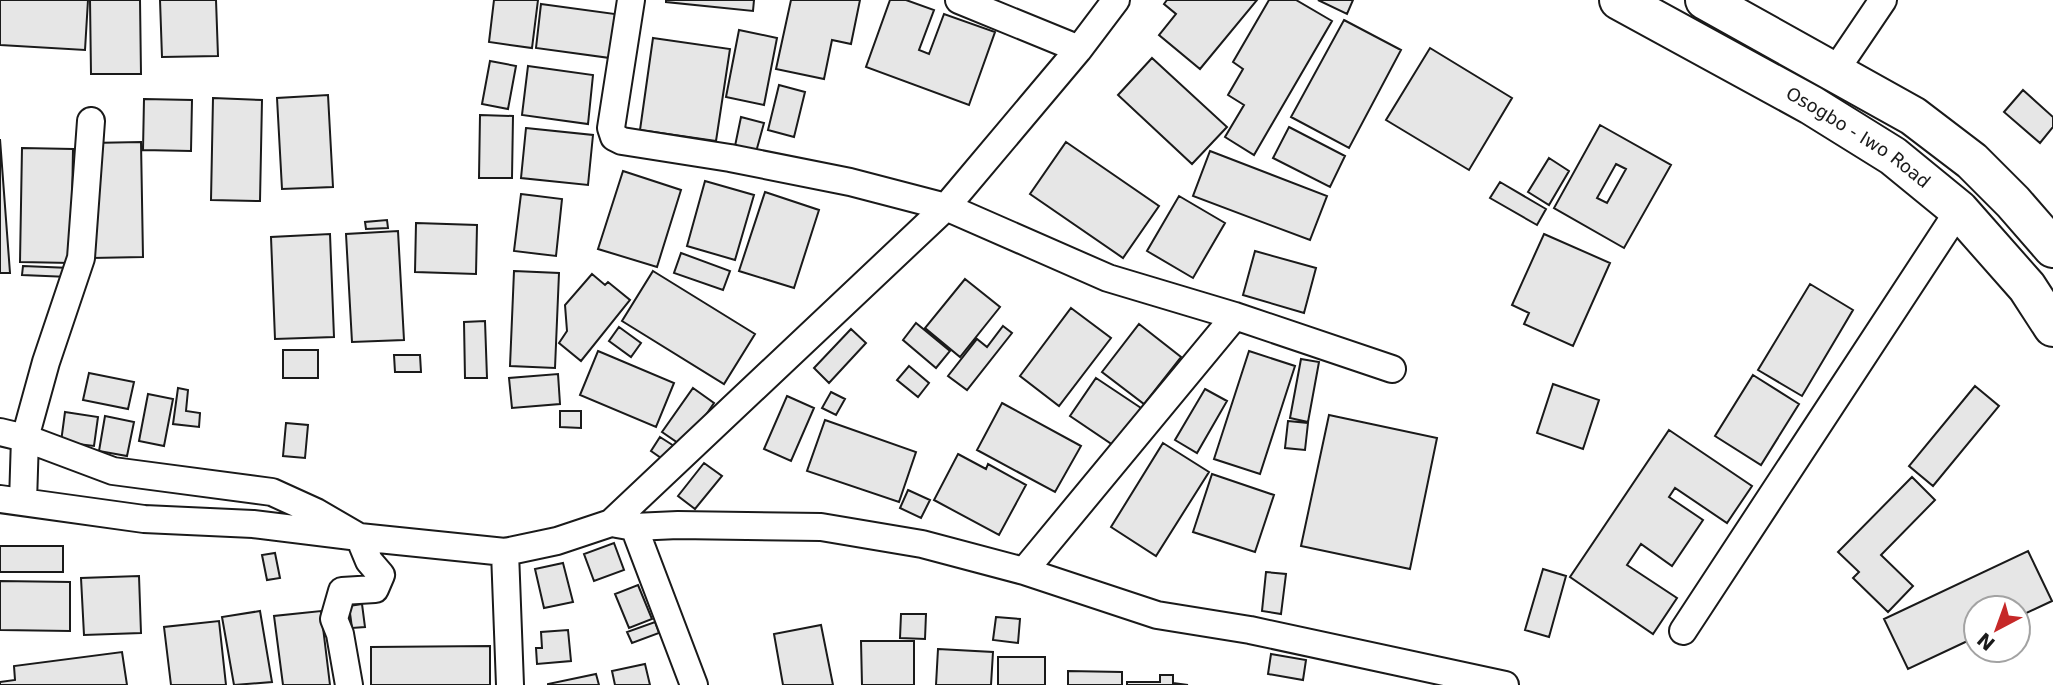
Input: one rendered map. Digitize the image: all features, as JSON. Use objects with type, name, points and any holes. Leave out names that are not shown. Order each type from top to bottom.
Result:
[{"type":"main road","name":"Osogbo - Iwo Road","points":[[1619,0],[1811,104],[1893,156],[1959,210],[2027,287],[2053,327]]},
{"type":"main road","points":[[1705,0],[1913,116],[1972,161],[2053,248]]},
{"type":"street","points":[[631,0],[611,128],[614,137],[622,141],[730,158],[850,182],[946,207],[1108,278],[1235,316],[1392,369]]},
{"type":"street","points":[[959,0],[1079,49]]},
{"type":"street","points":[[622,525],[946,207],[1079,49],[1116,0]]},
{"type":"street","points":[[1835,71],[1882,0]]},
{"type":"street","points":[[91,121],[81,258],[46,362],[12,435],[11,500],[144,519],[253,524],[505,552],[622,525],[821,527],[922,544],[1024,571],[1157,615],[1250,630],[1505,685]]},
{"type":"street","points":[[1683,631],[1959,210]]},
{"type":"street","points":[[1024,571],[1235,316]]},
{"type":"street","points":[[12,435],[113,471],[272,492],[359,537],[369,561],[381,575],[374,589],[342,591],[334,619],[340,634],[349,685]]},
{"type":"street","points":[[622,525],[694,685]]},
{"type":"street","points":[[505,552],[510,685]]},
{"type":"building","points":[[0,0],[88,0],[85,50],[0,45]]},
{"type":"building","points":[[90,0],[140,0],[141,74],[91,74]]},
{"type":"building","points":[[160,0],[216,0],[218,56],[162,57]]},
{"type":"building","points":[[494,0],[538,0],[532,48],[489,42]]},
{"type":"building","points":[[666,0],[754,0],[753,11]]},
{"type":"building","points":[[791,0],[860,0],[851,44],[832,40],[824,79],[776,69]]},
{"type":"building","points":[[890,0],[906,0],[934,10],[919,50],[929,54],[944,14],[995,32],[969,105],[866,67]]},
{"type":"building","points":[[1167,0],[1257,0],[1200,69],[1159,35],[1176,14],[1164,4]]},
{"type":"building","points":[[1269,0],[1296,0],[1332,21],[1254,155],[1225,137],[1244,105],[1228,95],[1243,69],[1233,62]]},
{"type":"building","points":[[1318,0],[1353,0],[1347,14]]},
{"type":"building","points":[[541,4],[615,14],[610,58],[536,48]]},
{"type":"building","points":[[1344,20],[1401,50],[1349,148],[1291,117]]},
{"type":"building","points":[[739,30],[777,38],[764,105],[726,97]]},
{"type":"building","points":[[653,38],[730,49],[716,141],[640,130]]},
{"type":"building","points":[[1430,48],[1512,98],[1469,170],[1386,120]]},
{"type":"building","points":[[1152,58],[1227,127],[1192,164],[1118,95]]},
{"type":"building","points":[[490,61],[516,66],[508,109],[482,104]]},
{"type":"building","points":[[528,66],[593,75],[588,124],[522,115]]},
{"type":"building","points":[[779,85],[805,92],[794,137],[768,130]]},
{"type":"building","points":[[2023,90],[2053,117],[2053,127],[2040,143],[2004,112]]},
{"type":"building","points":[[328,95],[333,187],[282,189],[277,98]]},
{"type":"building","points":[[213,98],[262,100],[260,201],[211,200]]},
{"type":"building","points":[[144,99],[192,100],[191,151],[143,150]]},
{"type":"building","points":[[480,115],[513,116],[512,178],[479,178]]},
{"type":"building","points":[[741,117],[764,123],[756,152],[735,146]]},
{"type":"building","points":[[1600,125],[1671,165],[1624,248],[1554,208]],"holes":[[[1616,164],[1626,169],[1607,203],[1597,198]]]},
{"type":"building","points":[[1289,127],[1345,156],[1330,187],[1273,158]]},
{"type":"building","points":[[526,128],[593,135],[588,185],[521,178]]},
{"type":"building","points":[[0,139],[10,273],[0,273]]},
{"type":"building","points":[[141,142],[143,257],[92,258],[90,143]]},
{"type":"building","points":[[1066,142],[1159,206],[1123,258],[1030,194]]},
{"type":"building","points":[[22,148],[73,149],[71,263],[20,262]]},
{"type":"building","points":[[1210,151],[1327,196],[1310,240],[1193,196]]},
{"type":"building","points":[[1549,158],[1569,171],[1549,205],[1528,192]]},
{"type":"building","points":[[623,171],[681,190],[657,267],[598,249]]},
{"type":"building","points":[[705,181],[754,195],[735,260],[687,246]]},
{"type":"building","points":[[1500,182],[1546,209],[1537,225],[1490,198]]},
{"type":"building","points":[[765,192],[819,210],[794,288],[739,271]]},
{"type":"building","points":[[521,194],[562,199],[556,256],[514,251]]},
{"type":"building","points":[[1179,196],[1225,223],[1193,278],[1147,251]]},
{"type":"building","points":[[387,220],[388,228],[366,229],[365,222]]},
{"type":"building","points":[[416,223],[477,225],[476,274],[415,272]]},
{"type":"building","points":[[398,231],[404,340],[352,342],[346,234]]},
{"type":"building","points":[[330,234],[334,337],[275,339],[271,237]]},
{"type":"building","points":[[1544,234],[1610,263],[1573,346],[1524,324],[1529,313],[1512,305]]},
{"type":"building","points":[[1255,251],[1316,268],[1304,313],[1243,295]]},
{"type":"building","points":[[681,253],[730,271],[723,290],[674,273]]},
{"type":"building","points":[[23,266],[70,268],[69,277],[22,275]]},
{"type":"building","points":[[514,271],[559,273],[555,368],[510,366]]},
{"type":"building","points":[[653,271],[755,334],[724,384],[622,321]]},
{"type":"building","points":[[592,274],[605,285],[608,282],[630,300],[581,361],[559,343],[567,331],[565,305]]},
{"type":"building","points":[[965,279],[1000,307],[960,357],[925,328]]},
{"type":"building","points":[[1810,284],[1853,310],[1802,396],[1758,370]]},
{"type":"building","points":[[1071,308],[1111,338],[1059,406],[1020,376]]},
{"type":"building","points":[[485,321],[487,378],[465,378],[464,322]]},
{"type":"building","points":[[916,323],[950,351],[936,368],[903,340]]},
{"type":"building","points":[[1139,324],[1181,357],[1144,404],[1102,372]]},
{"type":"building","points":[[1003,326],[1012,333],[967,390],[948,376],[977,339],[987,347]]},
{"type":"building","points":[[619,327],[641,343],[631,357],[609,341]]},
{"type":"building","points":[[851,329],[866,343],[829,383],[814,368]]},
{"type":"building","points":[[283,350],[318,350],[318,378],[283,378]]},
{"type":"building","points":[[598,351],[674,383],[656,427],[580,395]]},
{"type":"building","points":[[1249,351],[1295,366],[1260,474],[1214,459]]},
{"type":"building","points":[[394,355],[420,355],[421,372],[395,372]]},
{"type":"building","points":[[1301,359],[1319,362],[1308,422],[1290,418]]},
{"type":"building","points":[[909,366],[929,383],[918,397],[897,380]]},
{"type":"building","points":[[89,373],[134,382],[128,409],[83,400]]},
{"type":"building","points":[[558,374],[560,404],[512,408],[509,378]]},
{"type":"building","points":[[1753,375],[1799,404],[1761,465],[1715,436]]},
{"type":"building","points":[[1096,378],[1141,408],[1116,447],[1070,416]]},
{"type":"building","points":[[1553,384],[1599,400],[1583,449],[1537,433]]},
{"type":"building","points":[[1975,386],[1999,406],[1933,486],[1909,466]]},
{"type":"building","points":[[178,388],[188,390],[186,411],[200,413],[199,427],[173,424]]},
{"type":"building","points":[[693,388],[714,403],[684,447],[662,432]]},
{"type":"building","points":[[1205,389],[1227,401],[1197,453],[1175,440]]},
{"type":"building","points":[[831,392],[845,399],[836,415],[822,408]]},
{"type":"building","points":[[148,394],[173,399],[164,446],[139,441]]},
{"type":"building","points":[[787,396],[814,408],[791,461],[764,449]]},
{"type":"building","points":[[1002,403],[1081,446],[1055,492],[977,450]]},
{"type":"building","points":[[560,411],[581,411],[581,428],[560,427]]},
{"type":"building","points":[[65,412],[98,417],[94,446],[61,442]]},
{"type":"building","points":[[1329,415],[1437,438],[1410,569],[1301,546]]},
{"type":"building","points":[[105,416],[134,422],[127,456],[99,451]]},
{"type":"building","points":[[825,420],[916,452],[899,502],[807,471]]},
{"type":"building","points":[[1288,421],[1308,423],[1305,450],[1285,448]]},
{"type":"building","points":[[286,423],[308,425],[305,458],[283,456]]},
{"type":"building","points":[[1669,430],[1752,486],[1727,523],[1675,488],[1669,497],[1703,520],[1672,566],[1641,544],[1627,565],[1677,598],[1653,634],[1570,577]]},
{"type":"building","points":[[660,437],[674,446],[664,460],[651,451]]},
{"type":"building","points":[[1163,443],[1209,472],[1156,556],[1111,527]]},
{"type":"building","points":[[958,454],[986,469],[988,464],[1026,485],[999,535],[934,500]]},
{"type":"building","points":[[704,463],[722,476],[695,509],[678,496]]},
{"type":"building","points":[[1212,474],[1274,495],[1255,552],[1193,532]]},
{"type":"building","points":[[1912,477],[1935,500],[1881,555],[1913,586],[1888,612],[1853,578],[1859,572],[1838,552]]},
{"type":"building","points":[[908,490],[930,500],[921,518],[900,508]]},
{"type":"building","points":[[614,543],[624,570],[594,581],[584,554]]},
{"type":"building","points":[[0,546],[63,546],[63,572],[0,572]]},
{"type":"building","points":[[2028,551],[2052,601],[2032,610],[2032,594],[1962,594],[1962,644],[1908,669],[1884,619]]},
{"type":"building","points":[[275,553],[280,578],[267,580],[262,555]]},
{"type":"building","points":[[563,563],[573,602],[544,608],[535,569]]},
{"type":"building","points":[[1543,569],[1566,576],[1549,637],[1525,630]]},
{"type":"building","points":[[1266,572],[1286,574],[1281,614],[1262,611]]},
{"type":"building","points":[[139,576],[141,633],[84,635],[81,578]]},
{"type":"building","points":[[0,581],[70,582],[70,631],[0,630]]},
{"type":"building","points":[[638,585],[652,619],[629,628],[615,594]]},
{"type":"building","points":[[362,604],[365,627],[352,628],[349,606]]},
{"type":"building","points":[[260,611],[272,682],[234,685],[222,617]]},
{"type":"building","points":[[321,611],[330,685],[283,685],[274,616]]},
{"type":"building","points":[[901,614],[926,614],[925,639],[900,638]]},
{"type":"building","points":[[996,617],[1020,619],[1018,643],[993,640]]},
{"type":"building","points":[[219,621],[226,685],[171,685],[164,627]]},
{"type":"building","points":[[655,622],[659,633],[632,643],[627,632]]},
{"type":"building","points":[[821,625],[833,685],[783,685],[774,634]]},
{"type":"building","points":[[568,630],[571,661],[537,664],[536,648],[542,648],[541,632]]},
{"type":"building","points":[[861,641],[914,641],[914,685],[862,685]]},
{"type":"building","points":[[490,646],[490,685],[371,685],[371,647]]},
{"type":"building","points":[[938,649],[993,652],[991,685],[936,685]]},
{"type":"building","points":[[122,652],[127,685],[0,685],[0,682],[15,680],[14,666]]},
{"type":"building","points":[[1271,654],[1306,660],[1303,680],[1268,674]]},
{"type":"building","points":[[998,657],[1045,657],[1045,685],[998,685]]},
{"type":"building","points":[[645,664],[650,685],[615,685],[612,671]]},
{"type":"building","points":[[1068,671],[1122,672],[1122,685],[1068,685]]},
{"type":"building","points":[[596,674],[599,685],[548,685],[548,684]]},
{"type":"building","points":[[1160,675],[1173,675],[1173,683],[1188,685],[1127,685],[1127,682],[1160,682]]}]
